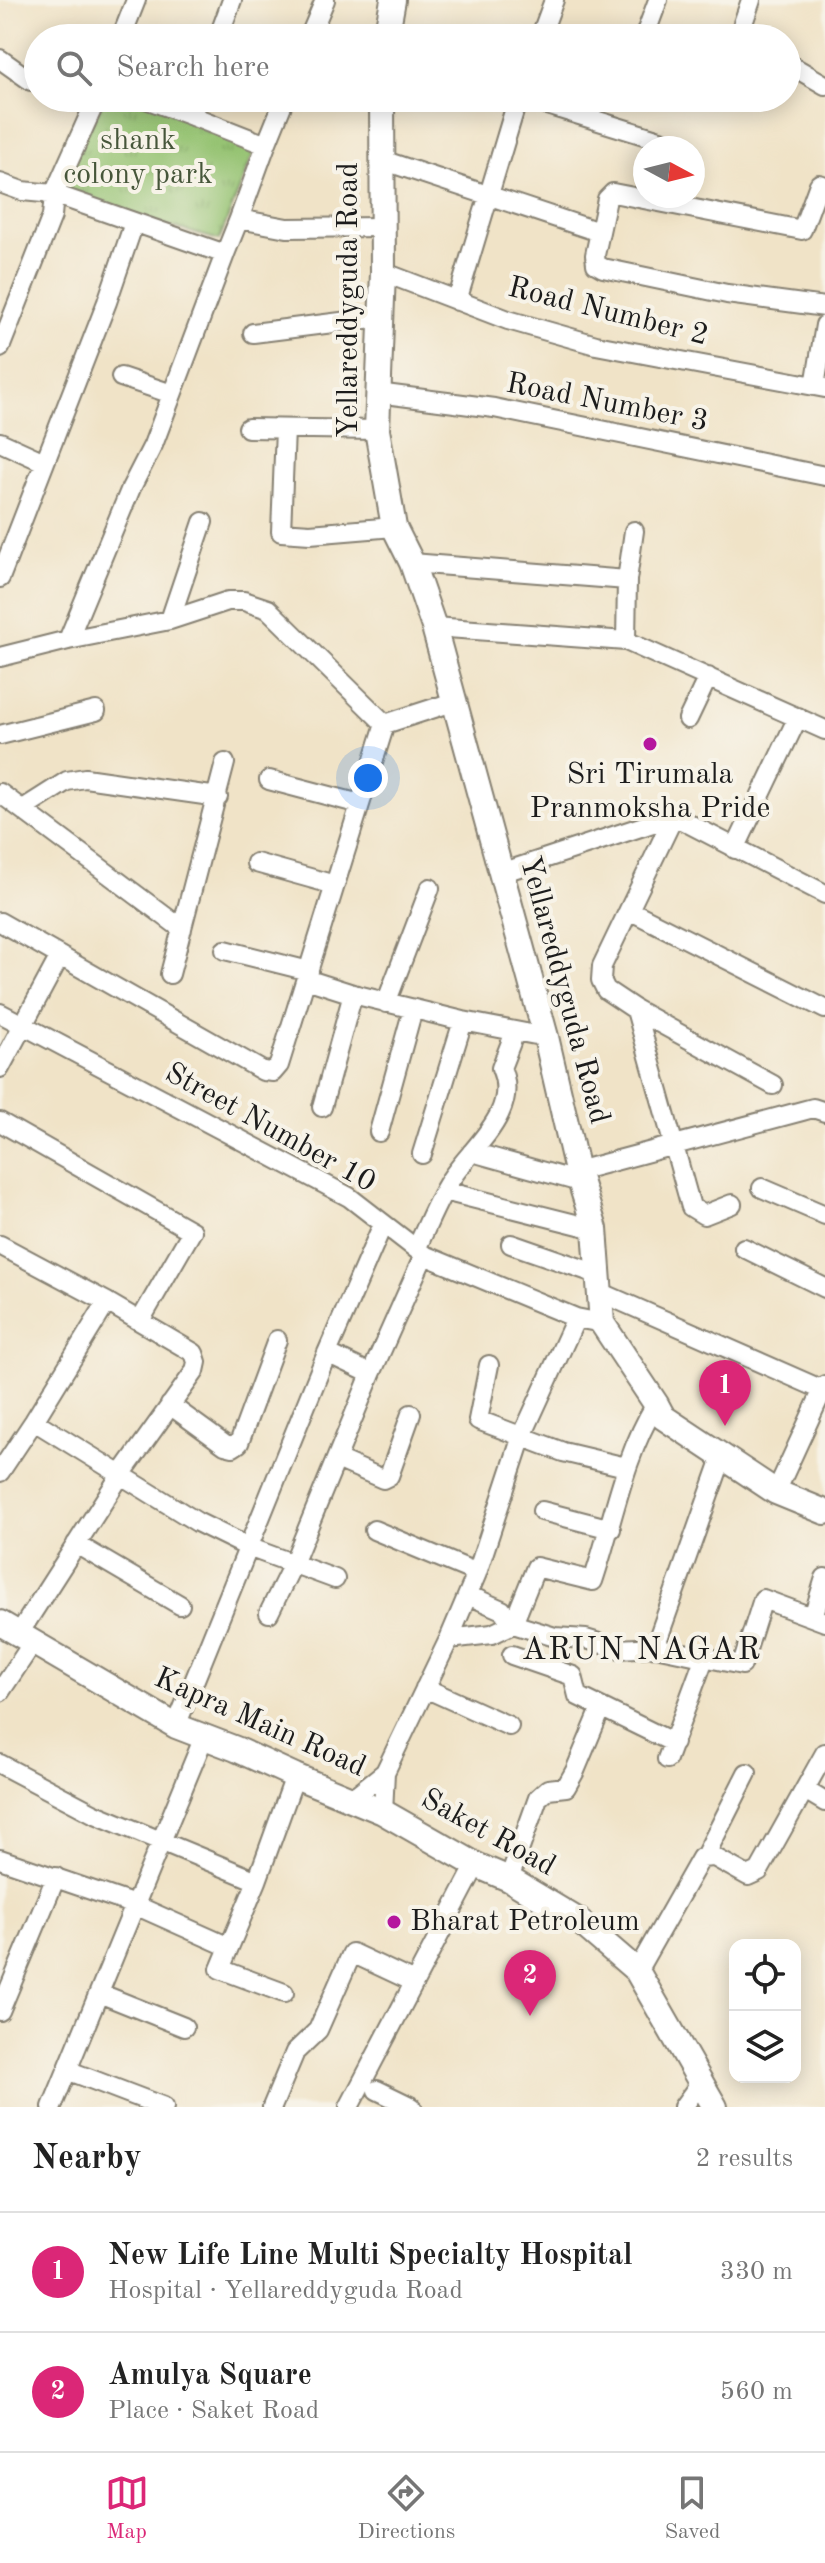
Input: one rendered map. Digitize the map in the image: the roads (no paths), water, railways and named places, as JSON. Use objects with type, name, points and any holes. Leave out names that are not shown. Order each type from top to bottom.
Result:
[{"type":"street","points":[[127,24],[136,0]]},
{"type":"street","points":[[223,24],[232,0]]},
{"type":"street","points":[[315,24],[325,0]]},
{"type":"street","points":[[389,24],[393,0]]},
{"type":"street","points":[[545,24],[554,0]]},
{"type":"street","points":[[649,24],[658,0]]},
{"type":"street","points":[[743,24],[751,0]]},
{"type":"street","points":[[0,59],[24,76]]},
{"type":"street","points":[[801,71],[825,85]]},
{"type":"street","points":[[0,348],[52,216],[54,194],[91,112]]},
{"type":"street","points":[[204,112],[266,145]]},
{"type":"street","points":[[68,640],[131,488],[153,445],[279,112]]},
{"type":"street","name":"Yellareddyguda Road","points":[[382,112],[383,272],[377,430],[394,527],[412,563],[434,627],[546,1037],[579,1177],[595,1229],[602,1323],[663,1417],[776,1492],[825,1512]]},
{"type":"street","points":[[457,301],[514,112]]},
{"type":"street","points":[[569,112],[647,136]]},
{"type":"street","points":[[382,160],[599,232]]},
{"type":"street","points":[[0,183],[22,191],[54,194],[225,254]]},
{"type":"street","points":[[825,186],[819,184],[802,230],[613,193],[607,199],[595,255],[596,264],[603,268],[727,294],[825,307]]},
{"type":"street","points":[[239,219],[287,228],[382,227]]},
{"type":"street","points":[[0,578],[107,302],[134,223]]},
{"type":"street","name":"Road Number 2","points":[[383,272],[508,320],[596,345],[820,387]]},
{"type":"street","points":[[253,333],[381,317]]},
{"type":"street","points":[[820,387],[825,325]]},
{"type":"street","points":[[121,377],[172,394]]},
{"type":"street","name":"Road Number 3","points":[[377,393],[494,408],[825,476]]},
{"type":"street","points":[[248,428],[377,430]]},
{"type":"street","points":[[285,429],[281,532],[310,534],[394,527]]},
{"type":"street","points":[[0,442],[44,462]]},
{"type":"street","points":[[170,620],[203,522]]},
{"type":"street","points":[[626,641],[627,580],[634,531]]},
{"type":"street","points":[[412,563],[627,580]]},
{"type":"street","points":[[0,657],[170,620],[228,601],[244,601],[268,609],[385,724]]},
{"type":"street","points":[[434,627],[626,641],[825,730]]},
{"type":"street","points":[[688,719],[708,677]]},
{"type":"street","points":[[385,724],[453,702]]},
{"type":"street","points":[[0,735],[96,711]]},
{"type":"street","points":[[735,849],[798,717]]},
{"type":"street","points":[[0,922],[263,1071],[273,1072],[279,1065],[385,724]]},
{"type":"street","points":[[170,974],[225,763]]},
{"type":"street","points":[[23,809],[67,781],[85,778],[218,797]]},
{"type":"street","points":[[269,780],[360,804]]},
{"type":"street","points":[[0,793],[182,929]]},
{"type":"street","points":[[501,873],[674,816],[825,894]]},
{"type":"street","points":[[674,816],[602,966],[601,980],[606,990],[636,1010],[773,1085]]},
{"type":"street","points":[[256,863],[335,885]]},
{"type":"street","points":[[386,1003],[430,888]]},
{"type":"street","points":[[629,910],[825,1009]]},
{"type":"street","points":[[225,950],[386,1003],[546,1037]]},
{"type":"street","points":[[0,1068],[60,956]]},
{"type":"street","points":[[322,1107],[353,994]]},
{"type":"street","points":[[379,1132],[413,1009]]},
{"type":"street","points":[[636,1010],[691,1207],[704,1215],[732,1204]]},
{"type":"street","name":"Street Number 10","points":[[0,1013],[349,1197],[420,1252],[576,1318],[602,1323]]},
{"type":"street","points":[[422,1154],[463,1021]]},
{"type":"street","points":[[269,1613],[337,1459],[444,1191],[495,1123],[506,1096],[506,1078],[501,1068],[515,1032]]},
{"type":"street","points":[[472,1152],[579,1177],[813,1108],[825,1112]]},
{"type":"street","points":[[0,1122],[192,1231],[140,1321]]},
{"type":"street","points":[[762,1188],[825,1215]]},
{"type":"street","points":[[444,1191],[595,1229]]},
{"type":"street","points":[[176,1726],[327,1353],[383,1224]]},
{"type":"street","points":[[511,1244],[824,1389],[776,1492]]},
{"type":"street","points":[[0,1245],[194,1353],[197,1362],[195,1371],[120,1476],[17,1634],[0,1692]]},
{"type":"street","points":[[744,1248],[825,1288]]},
{"type":"street","points":[[0,1472],[107,1302]]},
{"type":"street","points":[[367,1807],[468,1595],[522,1436],[576,1318]]},
{"type":"street","points":[[170,1405],[225,1445],[233,1447],[239,1443],[277,1340]]},
{"type":"street","points":[[327,1353],[371,1374]]},
{"type":"street","points":[[489,1365],[478,1420],[563,1452],[626,1467]]},
{"type":"street","points":[[449,1639],[492,1634],[513,1624],[536,1567],[593,1581],[611,1529],[626,1467],[656,1404]]},
{"type":"street","points":[[337,1459],[383,1479],[389,1476],[411,1414]]},
{"type":"street","points":[[34,1421],[197,1522],[248,1547],[335,1579]]},
{"type":"street","points":[[655,1647],[722,1458]]},
{"type":"street","points":[[542,1511],[611,1529]]},
{"type":"street","points":[[374,1530],[477,1573]]},
{"type":"street","points":[[76,1544],[180,1605]]},
{"type":"street","points":[[468,1595],[502,1610],[513,1624],[555,1637],[586,1639],[619,1649],[655,1647],[742,1665],[763,1599],[819,1619],[825,1578]]},
{"type":"street","name":"Kapra Main Road","points":[[17,1634],[176,1726],[367,1807]]},
{"type":"street","points":[[512,1655],[573,1676],[578,1696],[671,1751],[705,1656]]},
{"type":"street","points":[[425,1688],[509,1726]]},
{"type":"street","points":[[509,1879],[538,1798],[548,1789],[566,1787],[601,1709]]},
{"type":"street","points":[[52,2107],[204,1737]]},
{"type":"street","points":[[705,1856],[714,1857],[748,1876],[756,1874],[825,1753]]},
{"type":"street","points":[[0,1764],[93,1813],[257,1881]]},
{"type":"street","points":[[367,1807],[385,1772]]},
{"type":"street","points":[[637,1971],[701,1858],[705,1856],[747,1773]]},
{"type":"street","points":[[284,1993],[220,1969],[257,1881],[295,1776]]},
{"type":"street","points":[[805,1790],[825,1802]]},
{"type":"street","name":"Saket Road","points":[[367,1807],[476,1865],[509,1879],[579,1921],[637,1971],[715,2107]]},
{"type":"street","points":[[0,1859],[135,1905],[229,1947]]},
{"type":"street","points":[[349,2107],[476,1865]]},
{"type":"street","points":[[2,2000],[56,1877]]},
{"type":"street","points":[[272,2107],[295,2052],[318,2030],[352,1953],[414,1982]]},
{"type":"street","points":[[99,1993],[184,2027]]},
{"type":"street","points":[[67,2070],[164,2107]]},
{"type":"street","points":[[683,2107],[701,2082]]},
{"type":"street","points":[[377,2090],[412,2107]]},
{"type":"place","name":"Sri Tirumala Pranmoksha Pride","points":[[650,744]]},
{"type":"place","name":"New Life Line Multi Specialty Hospital","points":[[725,1426]]},
{"type":"place","name":"Bharat Petroleum","points":[[394,1922]]},
{"type":"place","name":"Amulya Square","points":[[530,2016]]},
{"type":"district","name":"ARUN NAGAR","points":[[642,1651]]},
{"type":"park label","name":"shank colony park","points":[[138,158]]}]
